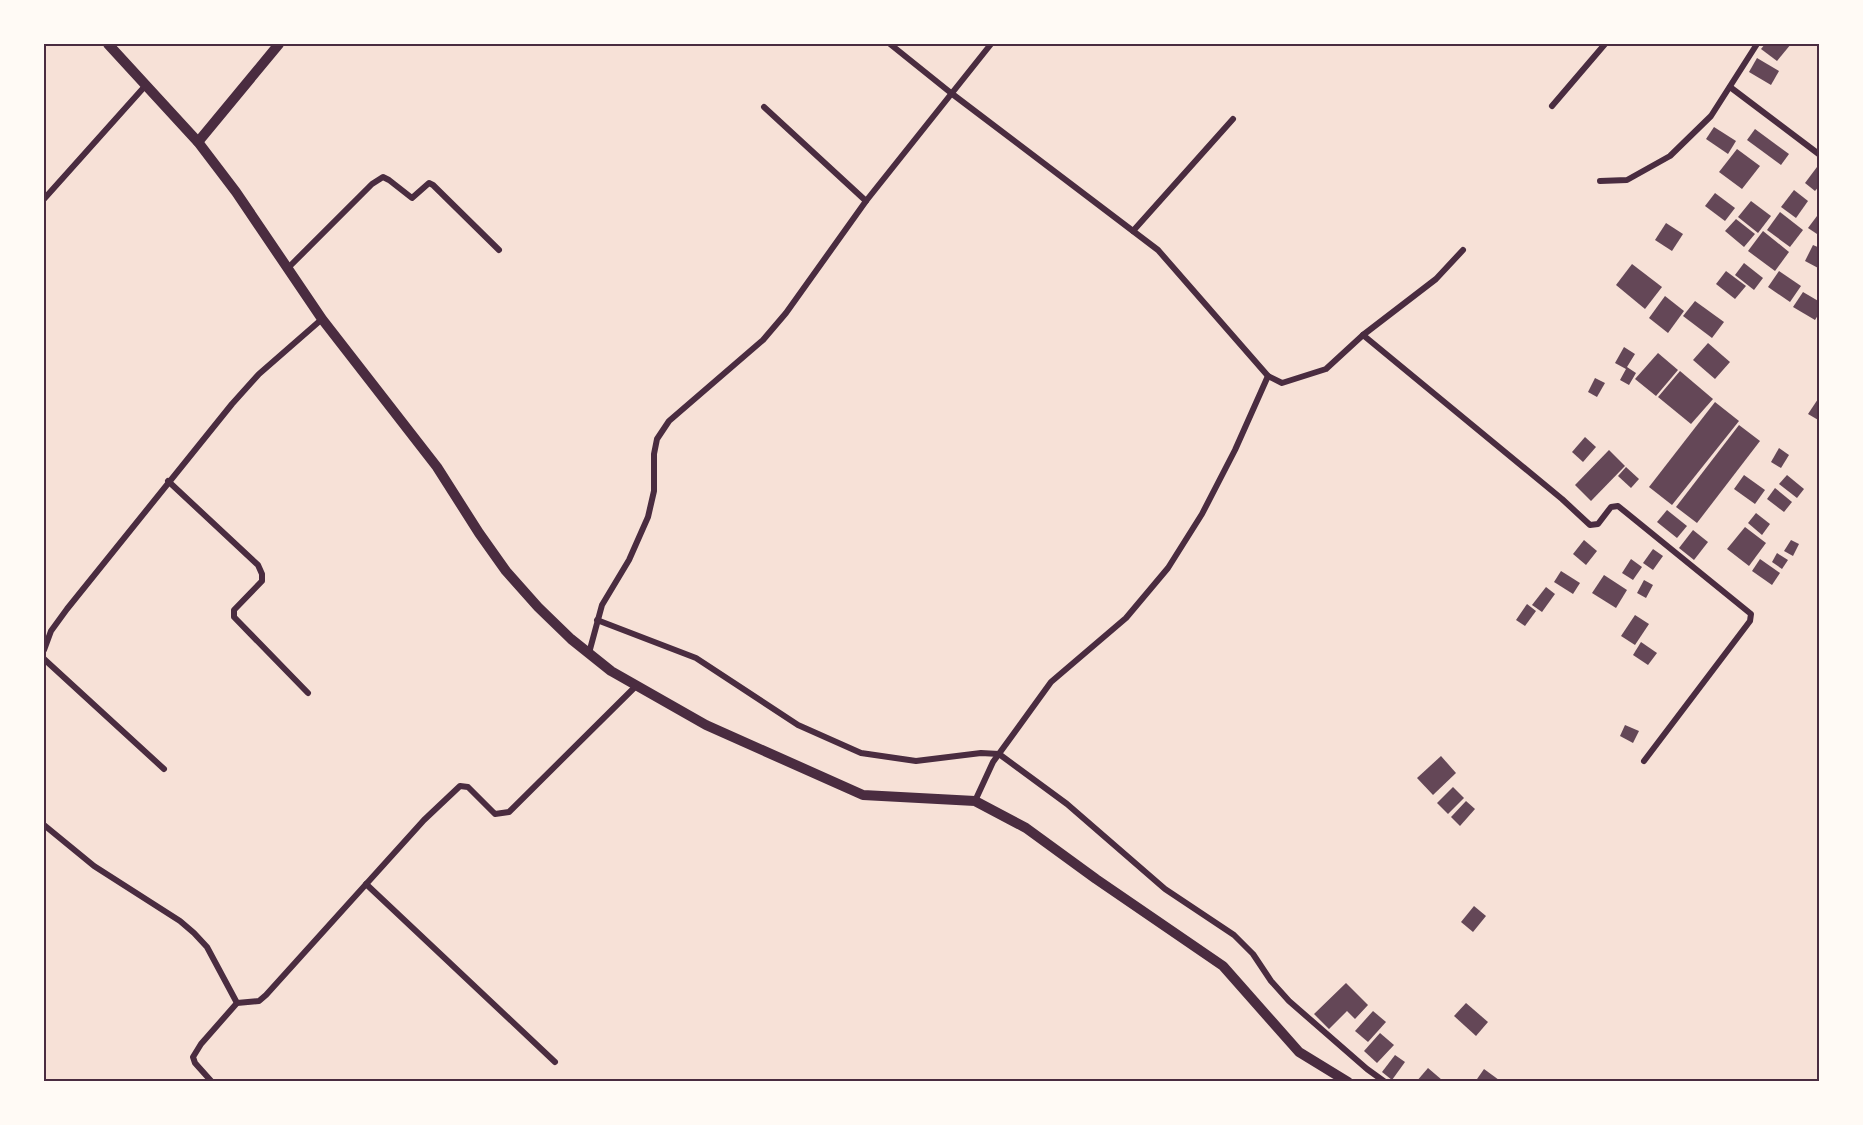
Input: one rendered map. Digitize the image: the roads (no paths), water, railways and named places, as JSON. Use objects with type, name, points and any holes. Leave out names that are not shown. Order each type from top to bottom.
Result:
[{"type":"street","points":[[108,44],[198,142],[236,192],[322,319],[437,468],[506,571],[537,607],[571,639],[611,671],[706,725],[863,795],[975,801],[1026,828],[1223,966],[1299,1052],[1348,1082]]},
{"type":"street","points":[[198,142],[279,44]]},
{"type":"street","points":[[890,44],[1158,250],[1268,376],[1282,383],[1326,369],[1363,335],[1436,279],[1463,250]]},
{"type":"street","points":[[590,653],[602,605],[629,560],[648,517],[654,491],[654,454],[657,439],[669,421],[763,340],[786,313],[866,201],[991,44]]},
{"type":"street","points":[[1552,106],[1605,44]]},
{"type":"street","points":[[1600,181],[1627,180],[1671,156],[1711,116],[1758,44]]},
{"type":"street","points":[[44,199],[146,85]]},
{"type":"street","points":[[1730,87],[1820,155]]},
{"type":"street","points":[[764,107],[866,201]]},
{"type":"street","points":[[1133,231],[1233,119]]},
{"type":"street","points":[[287,268],[372,184],[383,177],[412,198],[423,186],[429,183],[433,185],[499,249]]},
{"type":"street","points":[[44,649],[51,631],[67,609],[211,428],[260,374],[322,319]]},
{"type":"street","points":[[1363,335],[1563,499],[1590,525],[1598,524],[1611,507],[1618,506],[1751,614],[1750,621],[1644,761]]},
{"type":"street","points":[[975,801],[999,754],[1051,682],[1126,618],[1168,568],[1203,514],[1268,376]]},
{"type":"street","points":[[168,481],[258,565],[262,581],[234,610],[234,617],[308,693]]},
{"type":"street","points":[[597,620],[696,658],[798,725],[861,753],[916,762],[981,753],[999,754],[1066,804],[1165,888],[1234,935],[1253,954],[1271,981],[1289,1001],[1385,1082]]},
{"type":"street","points":[[44,659],[164,769]]},
{"type":"street","points":[[212,1082],[195,1064],[193,1057],[201,1044],[237,1003],[259,1001],[266,995],[424,820],[460,786],[468,787],[495,814],[509,812],[636,686]]},
{"type":"street","points":[[44,825],[94,866],[180,921],[194,933],[207,947],[237,1003]]},
{"type":"street","points":[[366,884],[555,1062]]}]
